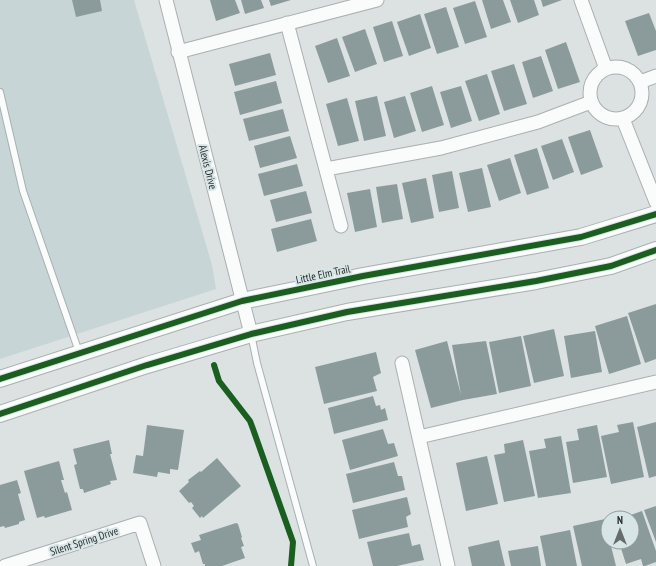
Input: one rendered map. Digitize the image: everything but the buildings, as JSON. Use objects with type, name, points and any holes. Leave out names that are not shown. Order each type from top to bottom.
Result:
[{"type":"street","name":"Alexis Drive","points":[[166,0],[251,334]]},
{"type":"street","points":[[178,52],[377,0]]},
{"type":"street","points":[[580,0],[606,69]]},
{"type":"street","points":[[287,23],[341,226]]},
{"type":"street","points":[[622,67],[629,70],[640,82],[642,96],[637,108],[631,115],[623,119],[615,120],[607,118],[594,109],[589,94],[590,86],[599,73],[606,69],[622,67]]},
{"type":"street","points":[[640,82],[656,76]]},
{"type":"street","points":[[326,170],[441,148],[538,122],[591,102]]},
{"type":"street","points":[[623,119],[656,202]]},
{"type":"street","name":"Little Elm Trail","points":[[0,379],[242,301],[363,276],[581,237],[656,214]]},
{"type":"street","points":[[0,414],[147,365],[251,334],[347,312],[536,281],[611,266],[656,250]]},
{"type":"street","points":[[402,363],[448,566]]},
{"type":"street","points":[[418,437],[656,382]]},
{"type":"street","name":"Silent Spring Drive","points":[[5,566],[140,523],[154,566]]},
{"type":"lane","points":[[0,92],[22,191],[79,353]]},
{"type":"lane","points":[[251,334],[257,363],[314,566]]},
{"type":"shaded area","points":[[0,0],[134,0],[212,265],[216,289],[0,359]]},
{"type":"cycle path","points":[[0,379],[242,301],[363,276],[581,237],[656,214]]},
{"type":"cycle path","points":[[0,414],[147,365],[251,334],[347,312],[536,281],[611,266],[656,250]]},
{"type":"cycle path","points":[[214,365],[219,381],[250,421],[293,542],[291,566]]}]
